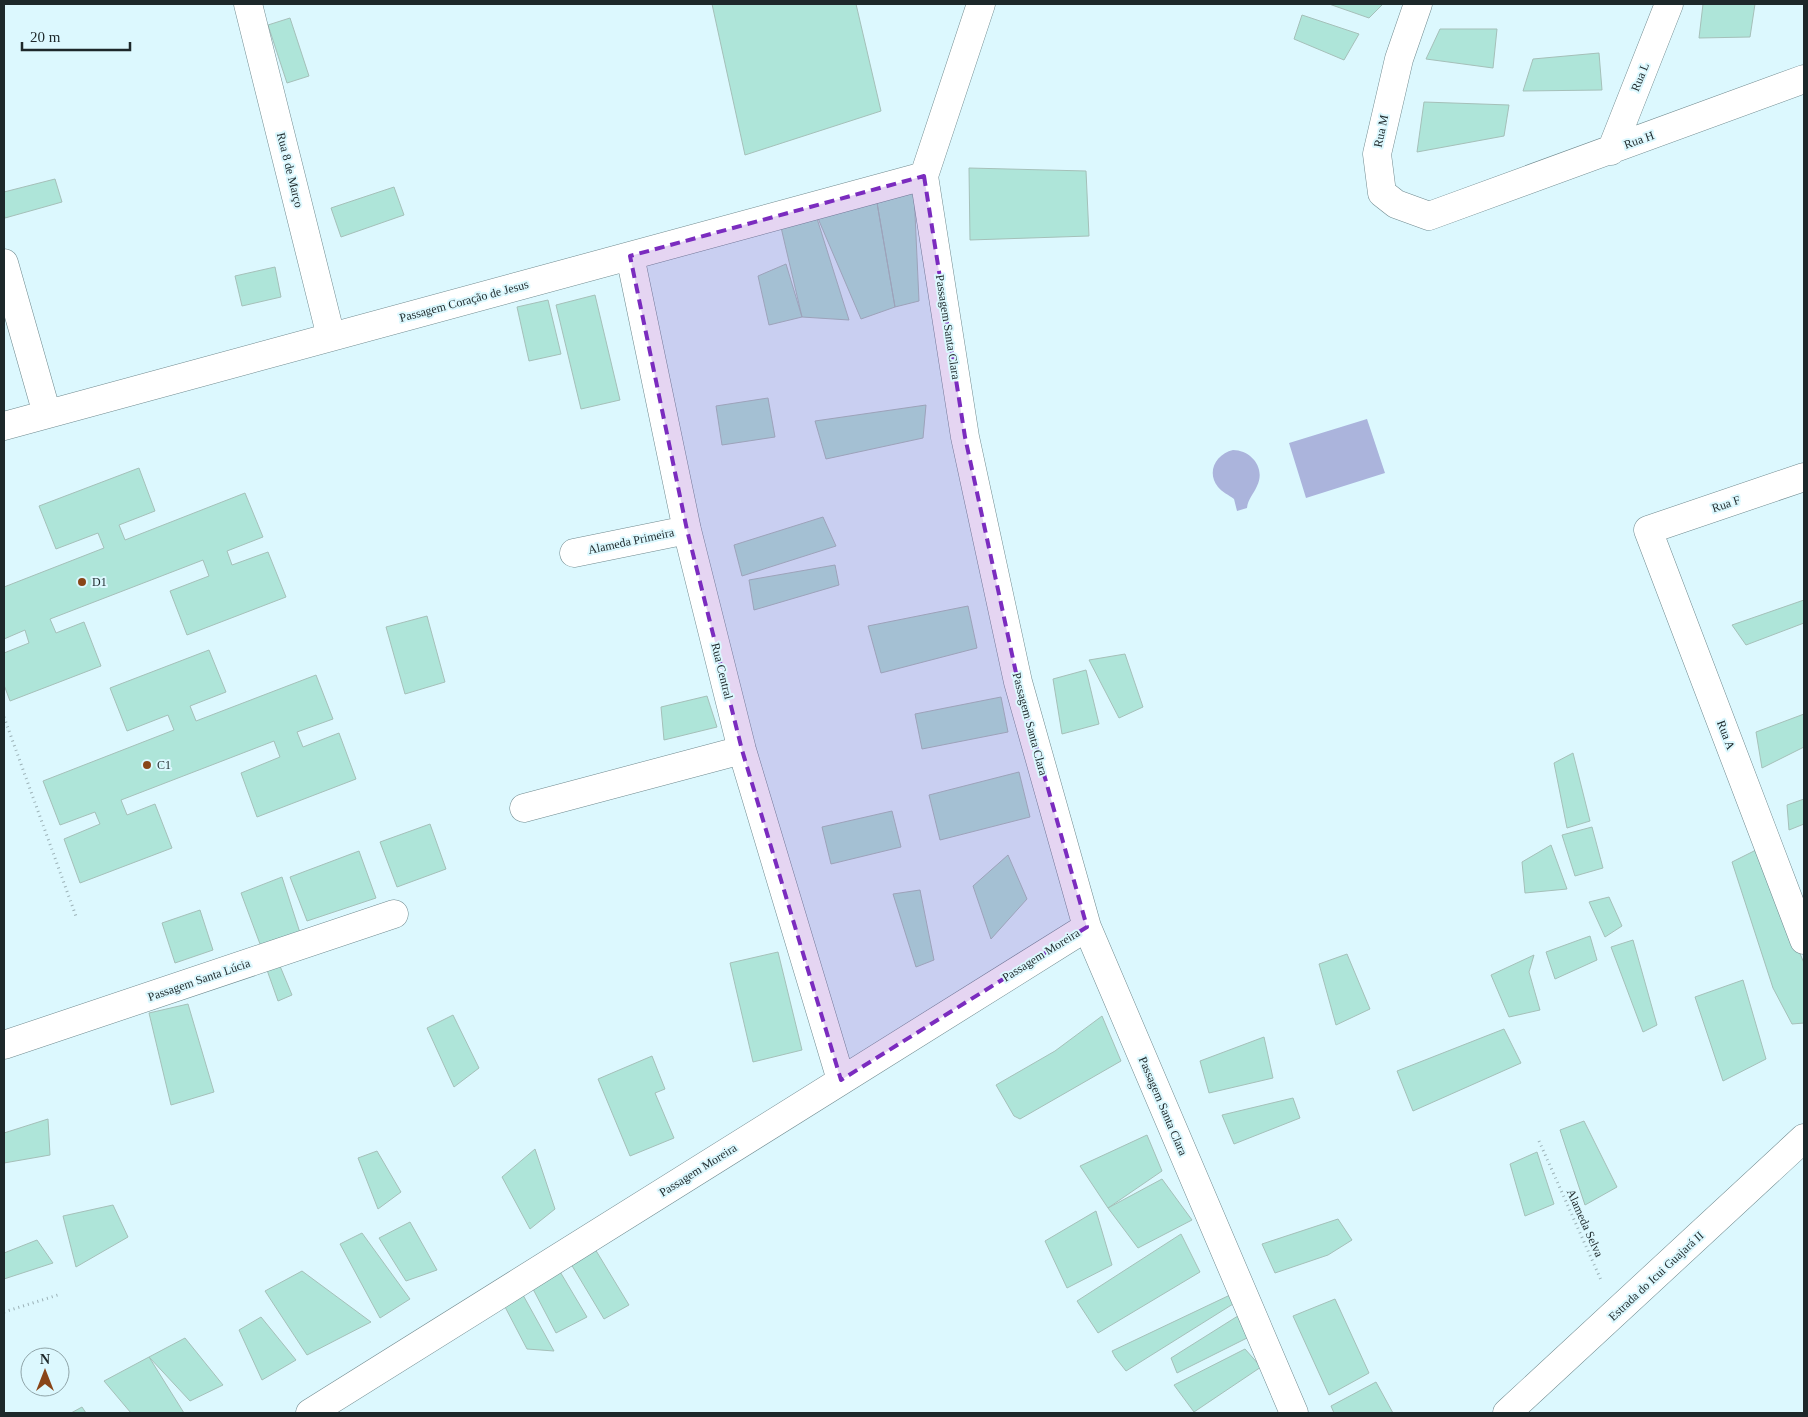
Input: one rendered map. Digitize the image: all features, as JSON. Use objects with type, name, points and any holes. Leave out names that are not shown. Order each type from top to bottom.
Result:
[{"type":"street","name":"Rua 8 de Março","points":[[248,4],[331,337]]},
{"type":"street","name":"Passagem Santa Clara","points":[[981,4],[924,176],[965,437],[1016,672],[1087,927],[1294,1413]]},
{"type":"street","name":"Rua M","points":[[1418,4],[1399,59],[1378,144],[1377,154],[1382,193],[1396,204],[1429,216],[1473,201]]},
{"type":"street","name":"Rua L","points":[[1611,150],[1669,4]]},
{"type":"street","name":"Rua H","points":[[1473,201],[1804,79]]},
{"type":"street","name":"Passagem Coração de Jesus","points":[[4,426],[924,176]]},
{"type":"street","name":"Rua Central","points":[[630,256],[687,530],[742,750],[841,1080]]},
{"type":"street","points":[[4,263],[47,414]]},
{"type":"street","name":"Rua F","points":[[1648,530],[1804,477]]},
{"type":"street","name":"Alameda Primeira","points":[[574,553],[687,530]]},
{"type":"street","name":"Rua A","points":[[1648,530],[1804,940]]},
{"type":"street","points":[[524,808],[742,750]]},
{"type":"street","name":"Passagem Santa Lúcia","points":[[4,1045],[394,914]]},
{"type":"street","name":"Passagem Moreira","points":[[310,1413],[1087,927]]},
{"type":"street","name":"Estrada do Icui Guajará II","points":[[1507,1413],[1804,1138]]},
{"type":"path","points":[[4,717],[77,919]]},
{"type":"path","name":"Alameda Selva","points":[[1539,1142],[1616,1313]]},
{"type":"path","points":[[4,1312],[61,1294]]},
{"type":"highlighted area","points":[[924,176],[965,437],[1018,682],[1087,927],[841,1080],[742,750],[687,530],[630,256]]},
{"type":"water","points":[[1367,419],[1385,473],[1306,498],[1289,443]]},
{"type":"water","points":[[1233,450],[1246,453],[1251,457],[1255,461],[1260,473],[1257,486],[1247,508],[1237,511],[1234,499],[1218,487],[1213,475],[1215,464],[1222,455]]},
{"type":"building","points":[[712,4],[856,4],[881,111],[745,155]]},
{"type":"building","points":[[1329,4],[1383,4],[1369,18]]},
{"type":"building","points":[[1703,4],[1755,4],[1750,37],[1699,38]]},
{"type":"building","points":[[1302,15],[1359,34],[1344,60],[1294,39]]},
{"type":"building","points":[[290,18],[309,76],[287,83],[268,25]]},
{"type":"building","points":[[1440,29],[1497,29],[1493,68],[1426,59]]},
{"type":"building","points":[[1599,53],[1602,90],[1523,91],[1533,59]]},
{"type":"building","points":[[1424,102],[1509,105],[1504,136],[1417,152]]},
{"type":"building","points":[[969,168],[1086,171],[1089,236],[970,240]]},
{"type":"building","points":[[55,179],[62,202],[5,218],[4,192]]},
{"type":"building","points":[[394,187],[404,215],[341,237],[331,208]]},
{"type":"building","points":[[914,192],[919,301],[895,307],[876,197]]},
{"type":"building","points":[[876,197],[895,307],[861,319],[814,209]]},
{"type":"building","points":[[814,209],[849,320],[802,317],[780,223]]},
{"type":"building","points":[[786,264],[802,317],[769,325],[758,276]]},
{"type":"building","points":[[275,267],[281,297],[242,306],[235,276]]},
{"type":"building","points":[[595,295],[620,400],[581,409],[556,305]]},
{"type":"building","points":[[548,300],[561,354],[529,361],[517,307]]},
{"type":"building","points":[[768,398],[775,437],[722,445],[716,406]]},
{"type":"building","points":[[926,405],[923,438],[826,459],[815,421]]},
{"type":"building","name":"D1","points":[[139,468],[155,511],[119,525],[125,540],[245,493],[263,537],[227,551],[232,565],[268,552],[286,597],[187,635],[170,591],[209,576],[203,560],[50,619],[56,633],[84,622],[101,666],[10,701],[4,685],[4,653],[29,643],[25,630],[4,639],[4,587],[104,548],[98,533],[56,549],[39,506]]},
{"type":"building","points":[[823,517],[836,546],[742,576],[734,545]]},
{"type":"building","points":[[835,565],[839,585],[754,610],[749,580]]},
{"type":"building","points":[[1804,600],[1804,623],[1746,645],[1732,625]]},
{"type":"building","points":[[968,606],[977,648],[881,673],[868,626]]},
{"type":"building","points":[[427,616],[445,682],[405,694],[386,627]]},
{"type":"building","name":"C1","points":[[209,650],[226,692],[190,706],[196,721],[316,675],[333,719],[297,732],[303,747],[339,733],[356,779],[257,817],[241,773],[280,757],[274,741],[121,800],[127,815],[155,804],[172,848],[80,883],[64,839],[100,824],[95,812],[60,825],[43,781],[174,730],[168,715],[127,731],[110,688]]},
{"type":"building","points":[[1125,654],[1143,707],[1119,718],[1089,660]]},
{"type":"building","points":[[1086,670],[1099,724],[1062,734],[1053,679]]},
{"type":"building","points":[[707,696],[717,727],[664,740],[661,707]]},
{"type":"building","points":[[1001,697],[1008,732],[922,749],[915,714]]},
{"type":"building","points":[[1804,714],[1804,747],[1762,768],[1756,732]]},
{"type":"building","points":[[1573,753],[1590,821],[1567,828],[1554,763]]},
{"type":"building","points":[[1019,772],[1030,817],[940,840],[929,795]]},
{"type":"building","points":[[1804,799],[1804,824],[1789,830],[1787,805]]},
{"type":"building","points":[[892,811],[901,847],[831,864],[822,827]]},
{"type":"building","points":[[430,824],[446,869],[397,887],[380,842]]},
{"type":"building","points":[[1592,827],[1603,868],[1575,876],[1562,835]]},
{"type":"building","points":[[1551,845],[1567,889],[1525,893],[1522,862]]},
{"type":"building","points":[[1756,850],[1804,963],[1804,1023],[1792,1024],[1773,988],[1732,862]]},
{"type":"building","points":[[359,851],[376,898],[307,921],[290,877]]},
{"type":"building","points":[[1008,855],[1027,899],[991,939],[973,886]]},
{"type":"building","points":[[282,877],[302,939],[263,952],[241,893]]},
{"type":"building","points":[[920,890],[934,960],[916,967],[893,894]]},
{"type":"building","points":[[1609,897],[1622,926],[1605,937],[1589,902]]},
{"type":"building","points":[[200,910],[213,950],[175,963],[162,923]]},
{"type":"building","points":[[1590,936],[1597,960],[1555,979],[1546,952]]},
{"type":"building","points":[[1633,940],[1657,1025],[1643,1032],[1611,947]]},
{"type":"building","points":[[778,952],[802,1050],[753,1062],[730,963]]},
{"type":"building","points":[[1347,954],[1370,1009],[1336,1025],[1319,964]]},
{"type":"building","points":[[1534,955],[1529,972],[1540,1010],[1509,1017],[1491,975]]},
{"type":"building","points":[[280,966],[292,995],[278,1001],[267,970]]},
{"type":"building","points":[[1743,980],[1766,1059],[1723,1081],[1695,997]]},
{"type":"building","points":[[188,1004],[214,1092],[171,1105],[149,1013]]},
{"type":"building","points":[[453,1015],[479,1068],[454,1087],[427,1028]]},
{"type":"building","points":[[1102,1016],[1121,1061],[1020,1119],[1014,1116],[996,1085],[1055,1051]]},
{"type":"building","points":[[1504,1029],[1521,1063],[1413,1111],[1397,1071]]},
{"type":"building","points":[[1264,1037],[1273,1078],[1209,1093],[1200,1061]]},
{"type":"building","points":[[652,1056],[665,1089],[655,1093],[674,1138],[630,1156],[598,1079]]},
{"type":"building","points":[[1293,1098],[1300,1118],[1234,1144],[1222,1115]]},
{"type":"building","points":[[48,1119],[50,1155],[4,1163],[4,1133]]},
{"type":"building","points":[[1584,1121],[1617,1187],[1585,1205],[1560,1130]]},
{"type":"building","points":[[1147,1135],[1162,1171],[1108,1208],[1080,1166]]},
{"type":"building","points":[[535,1149],[555,1209],[530,1229],[502,1177]]},
{"type":"building","points":[[377,1151],[401,1192],[378,1209],[358,1158]]},
{"type":"building","points":[[1537,1152],[1554,1204],[1525,1216],[1510,1164]]},
{"type":"building","points":[[1162,1179],[1192,1220],[1138,1248],[1108,1208]]},
{"type":"building","points":[[113,1205],[128,1237],[76,1267],[63,1216]]},
{"type":"building","points":[[1096,1211],[1112,1265],[1067,1288],[1045,1241]]},
{"type":"building","points":[[1338,1219],[1352,1240],[1328,1255],[1275,1273],[1262,1244]]},
{"type":"building","points":[[410,1222],[437,1270],[406,1281],[379,1238]]},
{"type":"building","points":[[362,1233],[410,1299],[380,1318],[340,1244]]},
{"type":"building","points":[[1181,1234],[1200,1272],[1098,1333],[1077,1301]]},
{"type":"building","points":[[37,1240],[53,1263],[4,1279],[4,1253]]},
{"type":"building","points":[[592,1244],[629,1305],[604,1319],[565,1254]]},
{"type":"building","points":[[559,1270],[587,1317],[556,1333],[533,1289]]},
{"type":"building","points":[[302,1271],[371,1322],[307,1355],[265,1291]]},
{"type":"building","points":[[523,1295],[554,1351],[527,1349],[504,1305]]},
{"type":"building","points":[[1230,1295],[1233,1304],[1126,1371],[1115,1357],[1112,1351]]},
{"type":"building","points":[[1335,1299],[1369,1373],[1329,1395],[1293,1316]]},
{"type":"building","points":[[1241,1314],[1259,1332],[1177,1373],[1171,1358]]},
{"type":"building","points":[[261,1317],[296,1360],[262,1380],[239,1330]]},
{"type":"building","points":[[185,1338],[223,1385],[190,1401],[149,1357]]},
{"type":"building","points":[[1245,1349],[1261,1367],[1194,1412],[1174,1385]]},
{"type":"building","points":[[149,1357],[184,1413],[131,1413],[104,1381]]},
{"type":"building","points":[[1376,1382],[1393,1413],[1334,1413],[1331,1406]]},
{"type":"building","points":[[82,1407],[86,1413],[71,1413]]},
{"type":"place","name":"D1","points":[[82,582]]},
{"type":"place","name":"C1","points":[[147,765]]}]
